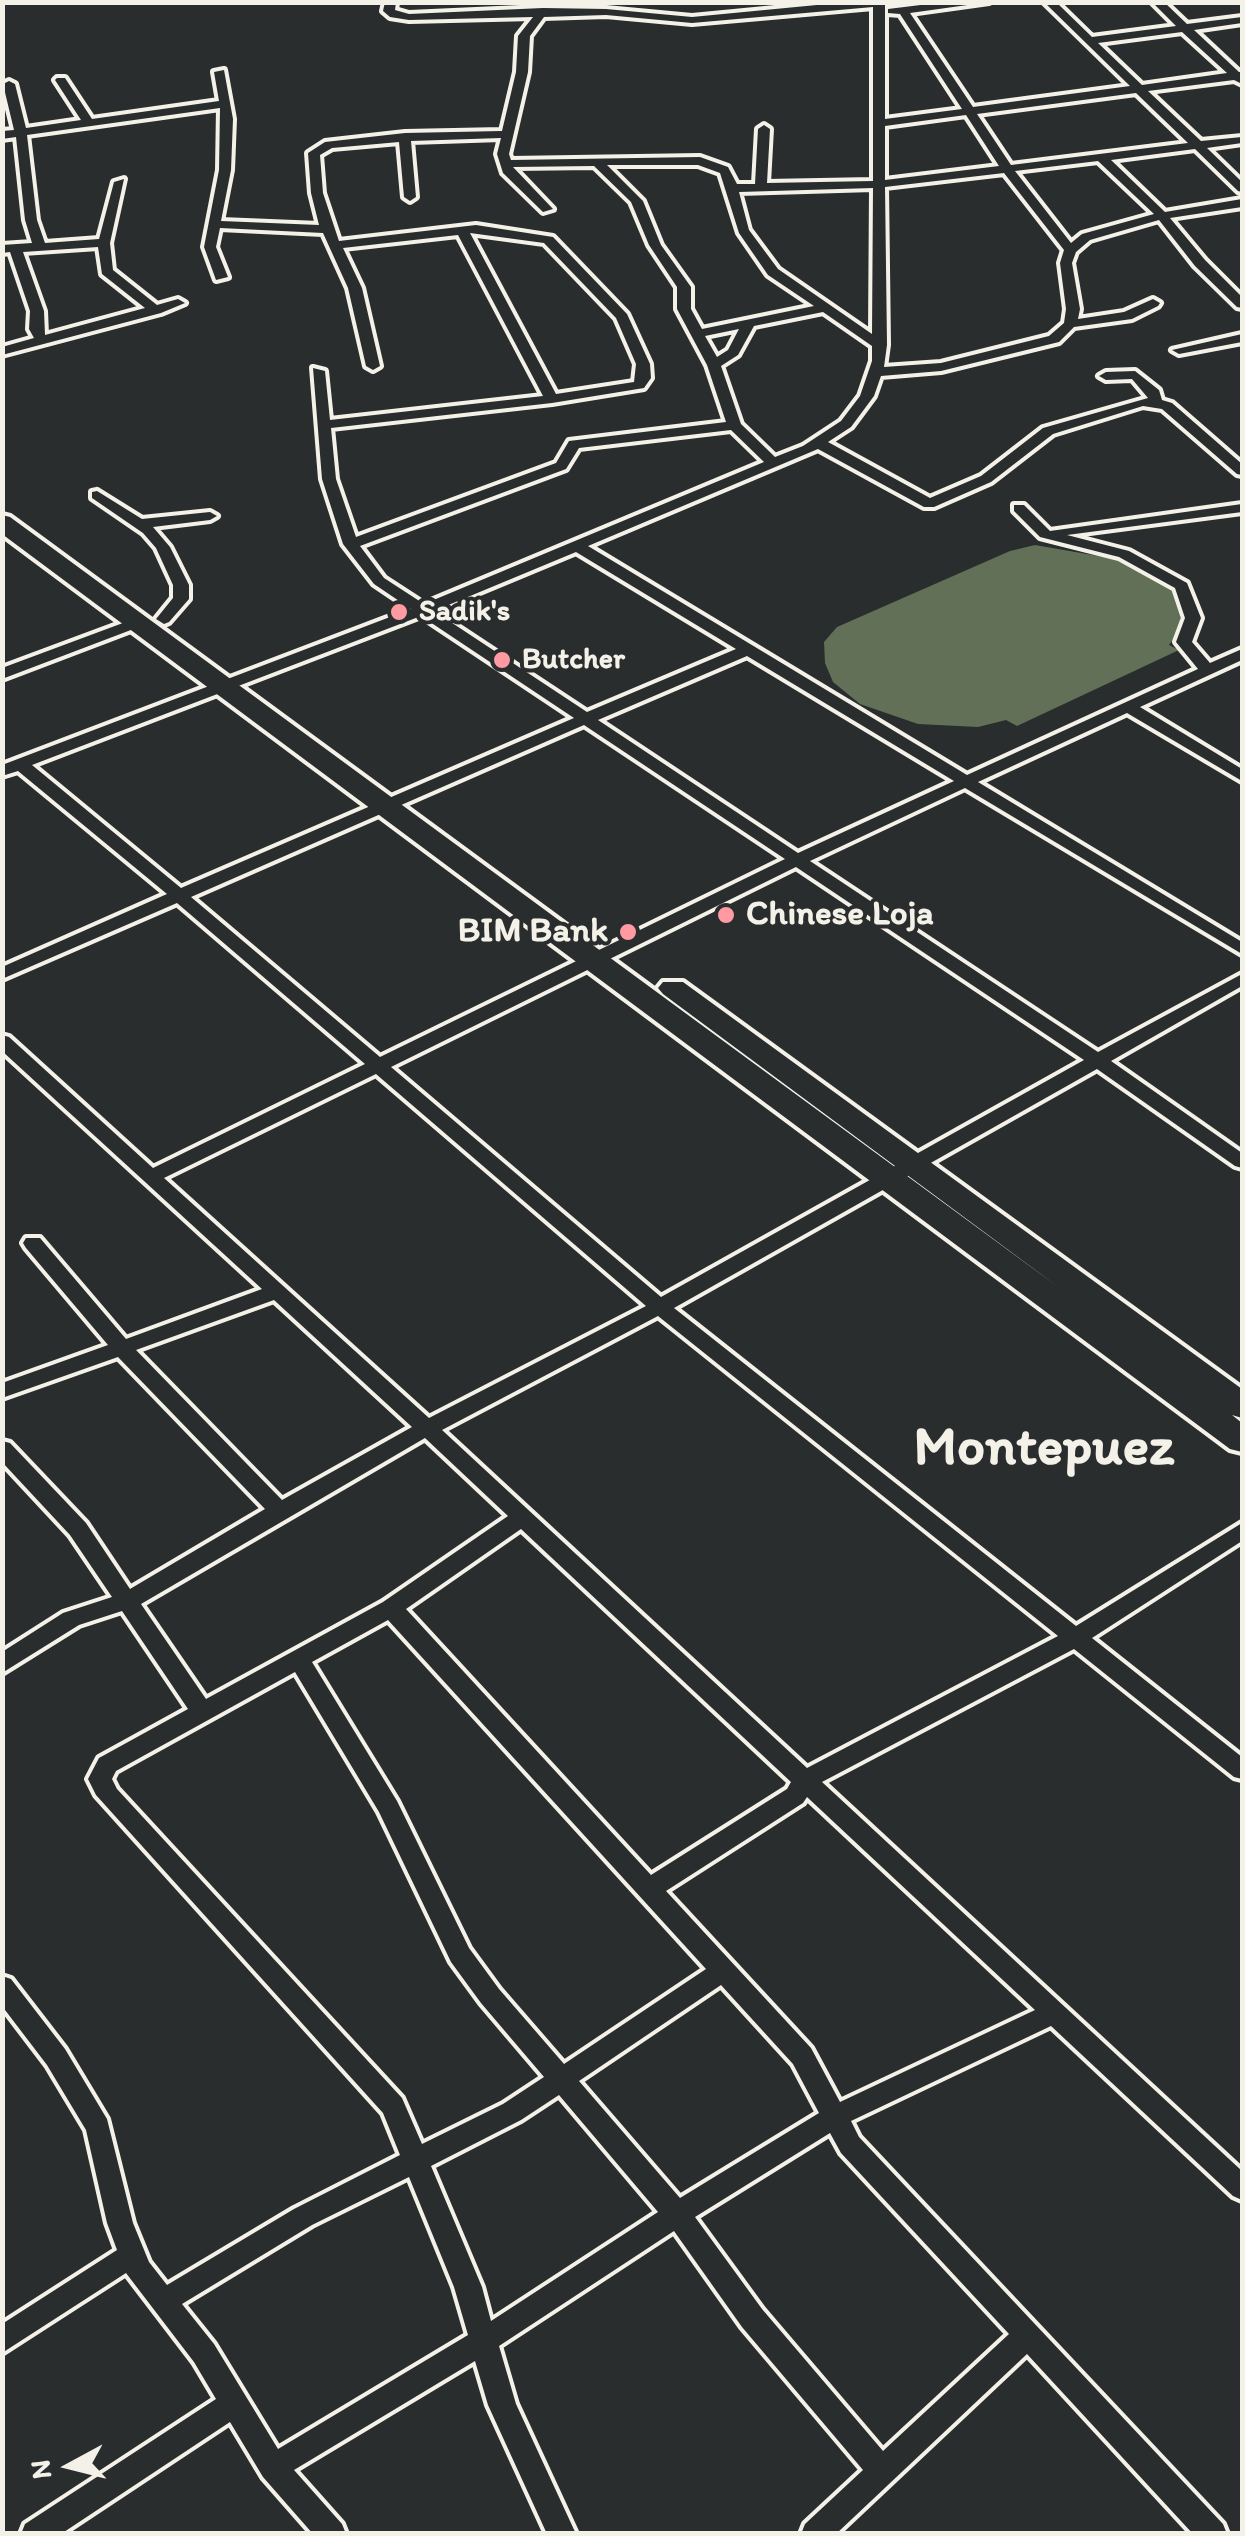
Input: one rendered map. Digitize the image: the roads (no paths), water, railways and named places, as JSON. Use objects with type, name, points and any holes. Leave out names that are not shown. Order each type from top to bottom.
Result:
[{"type":"main road","points":[[2,500],[66,557],[1070,1295],[1242,1440]]},
{"type":"main road","points":[[2,522],[66,557]]},
{"type":"main road","points":[[1070,1295],[1242,1406]]},
{"type":"street","points":[[391,2],[394,15],[493,9],[537,15],[606,12],[692,20],[802,10],[879,6],[903,10],[984,2]]},
{"type":"street","points":[[546,209],[509,173],[502,154],[522,72],[524,36],[537,15],[552,2]]},
{"type":"street","points":[[780,2],[802,10]]},
{"type":"street","points":[[1049,2],[1242,188]]},
{"type":"street","points":[[1157,2],[1240,77]]},
{"type":"street","points":[[11,768],[423,610],[774,464],[818,443],[846,424],[868,396],[880,344],[879,6]]},
{"type":"street","points":[[903,10],[1008,170],[1070,250]]},
{"type":"street","points":[[1088,41],[1242,20]]},
{"type":"street","points":[[220,72],[226,104],[225,170],[210,247],[221,277]]},
{"type":"street","points":[[880,123],[1240,77]]},
{"type":"street","points":[[61,80],[88,123]]},
{"type":"street","points":[[9,84],[20,132],[31,220],[40,247]]},
{"type":"street","points":[[2,135],[226,104]]},
{"type":"street","points":[[761,187],[764,130]]},
{"type":"street","points":[[373,366],[362,313],[327,229],[317,193],[314,153],[318,149],[405,137],[507,134]]},
{"type":"street","points":[[405,137],[410,197]]},
{"type":"street","points":[[732,188],[881,184],[1242,140]]},
{"type":"street","points":[[1103,159],[1242,304]]},
{"type":"street","points":[[505,164],[700,161],[724,170],[743,230],[765,262],[823,308],[880,344]]},
{"type":"street","points":[[598,163],[637,201],[655,244],[684,287],[684,310],[714,365],[734,425],[774,464]]},
{"type":"street","points":[[120,182],[104,242],[107,271],[156,310]]},
{"type":"street","points":[[1070,324],[1066,262],[1070,250],[1086,237],[1161,216],[1242,203]]},
{"type":"street","points":[[212,224],[327,229]]},
{"type":"street","points":[[324,425],[552,399],[643,382],[643,364],[622,317],[548,240],[517,232],[462,230],[334,246]]},
{"type":"street","points":[[462,230],[552,399]]},
{"type":"street","points":[[42,342],[36,329],[37,311],[9,249],[104,242]]},
{"type":"street","points":[[2,351],[178,303]]},
{"type":"street","points":[[876,372],[941,367],[1027,348],[1054,338],[1070,324],[1127,316],[1154,303]]},
{"type":"street","points":[[698,334],[823,308]]},
{"type":"street","points":[[714,365],[733,352],[750,324]]},
{"type":"street","points":[[1179,350],[1242,338]]},
{"type":"street","points":[[318,371],[328,479],[350,544],[379,581],[1097,1060],[1242,1162]]},
{"type":"street","points":[[1106,376],[1134,375],[1154,392],[1156,402]]},
{"type":"street","points":[[818,443],[929,504],[986,479],[1048,432],[1142,402],[1156,402],[1167,406],[1242,471]]},
{"type":"street","points":[[350,544],[560,466],[574,444],[734,425]]},
{"type":"street","points":[[5,670],[151,620],[181,599],[181,585],[163,548],[138,524],[97,495]]},
{"type":"street","points":[[1019,508],[1045,534],[1124,554],[1182,586],[1193,618],[1184,642],[1186,649],[1207,670]]},
{"type":"street","points":[[1045,534],[1242,508]]},
{"type":"street","points":[[138,524],[210,516]]},
{"type":"street","points":[[577,546],[971,781],[1242,949]]},
{"type":"street","points":[[2,974],[750,649]]},
{"type":"street","points":[[151,1177],[797,860],[1242,654]]},
{"type":"street","points":[[1128,707],[1242,776]]},
{"type":"street","points":[[11,768],[181,896],[660,1307],[1242,1770]]},
{"type":"street","points":[[2,1664],[71,1618],[129,1600],[375,1455],[660,1307],[1242,980]]},
{"type":"street","points":[[2,1041],[428,1430],[1242,2188]]},
{"type":"street","points":[[34,1243],[123,1349],[281,1512]]},
{"type":"street","points":[[2,1391],[275,1292]]},
{"type":"street","points":[[2,1448],[78,1529],[202,1712]]},
{"type":"street","points":[[520,1519],[391,1608],[106,1765],[100,1779],[108,1795],[393,2106],[468,2287],[502,2404],[562,2534]]},
{"type":"street","points":[[650,1889],[795,1796],[805,1780],[1076,1637],[1242,1531]]},
{"type":"street","points":[[391,1608],[802,2056],[850,2145],[1213,2534]]},
{"type":"street","points":[[298,1658],[389,1808],[460,1955],[490,1996],[677,2214],[752,2318],[882,2472]]},
{"type":"street","points":[[164,2301],[304,2217],[414,2158],[512,2112],[724,1970]]},
{"type":"street","points":[[2,1986],[56,2057],[98,2127],[120,2223],[138,2269],[204,2353],[273,2467],[332,2534]]},
{"type":"street","points":[[273,2467],[482,2342],[834,2117],[1054,2013]]},
{"type":"street","points":[[2,2340],[133,2254]]},
{"type":"street","points":[[816,2534],[1026,2336]]},
{"type":"street","points":[[35,2534],[234,2403]]},
{"type":"place","name":"Sadik's","points":[[399,612]]},
{"type":"place","name":"Butcher","points":[[502,660]]},
{"type":"place","name":"Chinese Loja","points":[[726,915]]},
{"type":"place","name":"BIM Bank","points":[[628,932]]},
{"type":"district","name":"Montepuez","points":[[1044,1450]]}]
